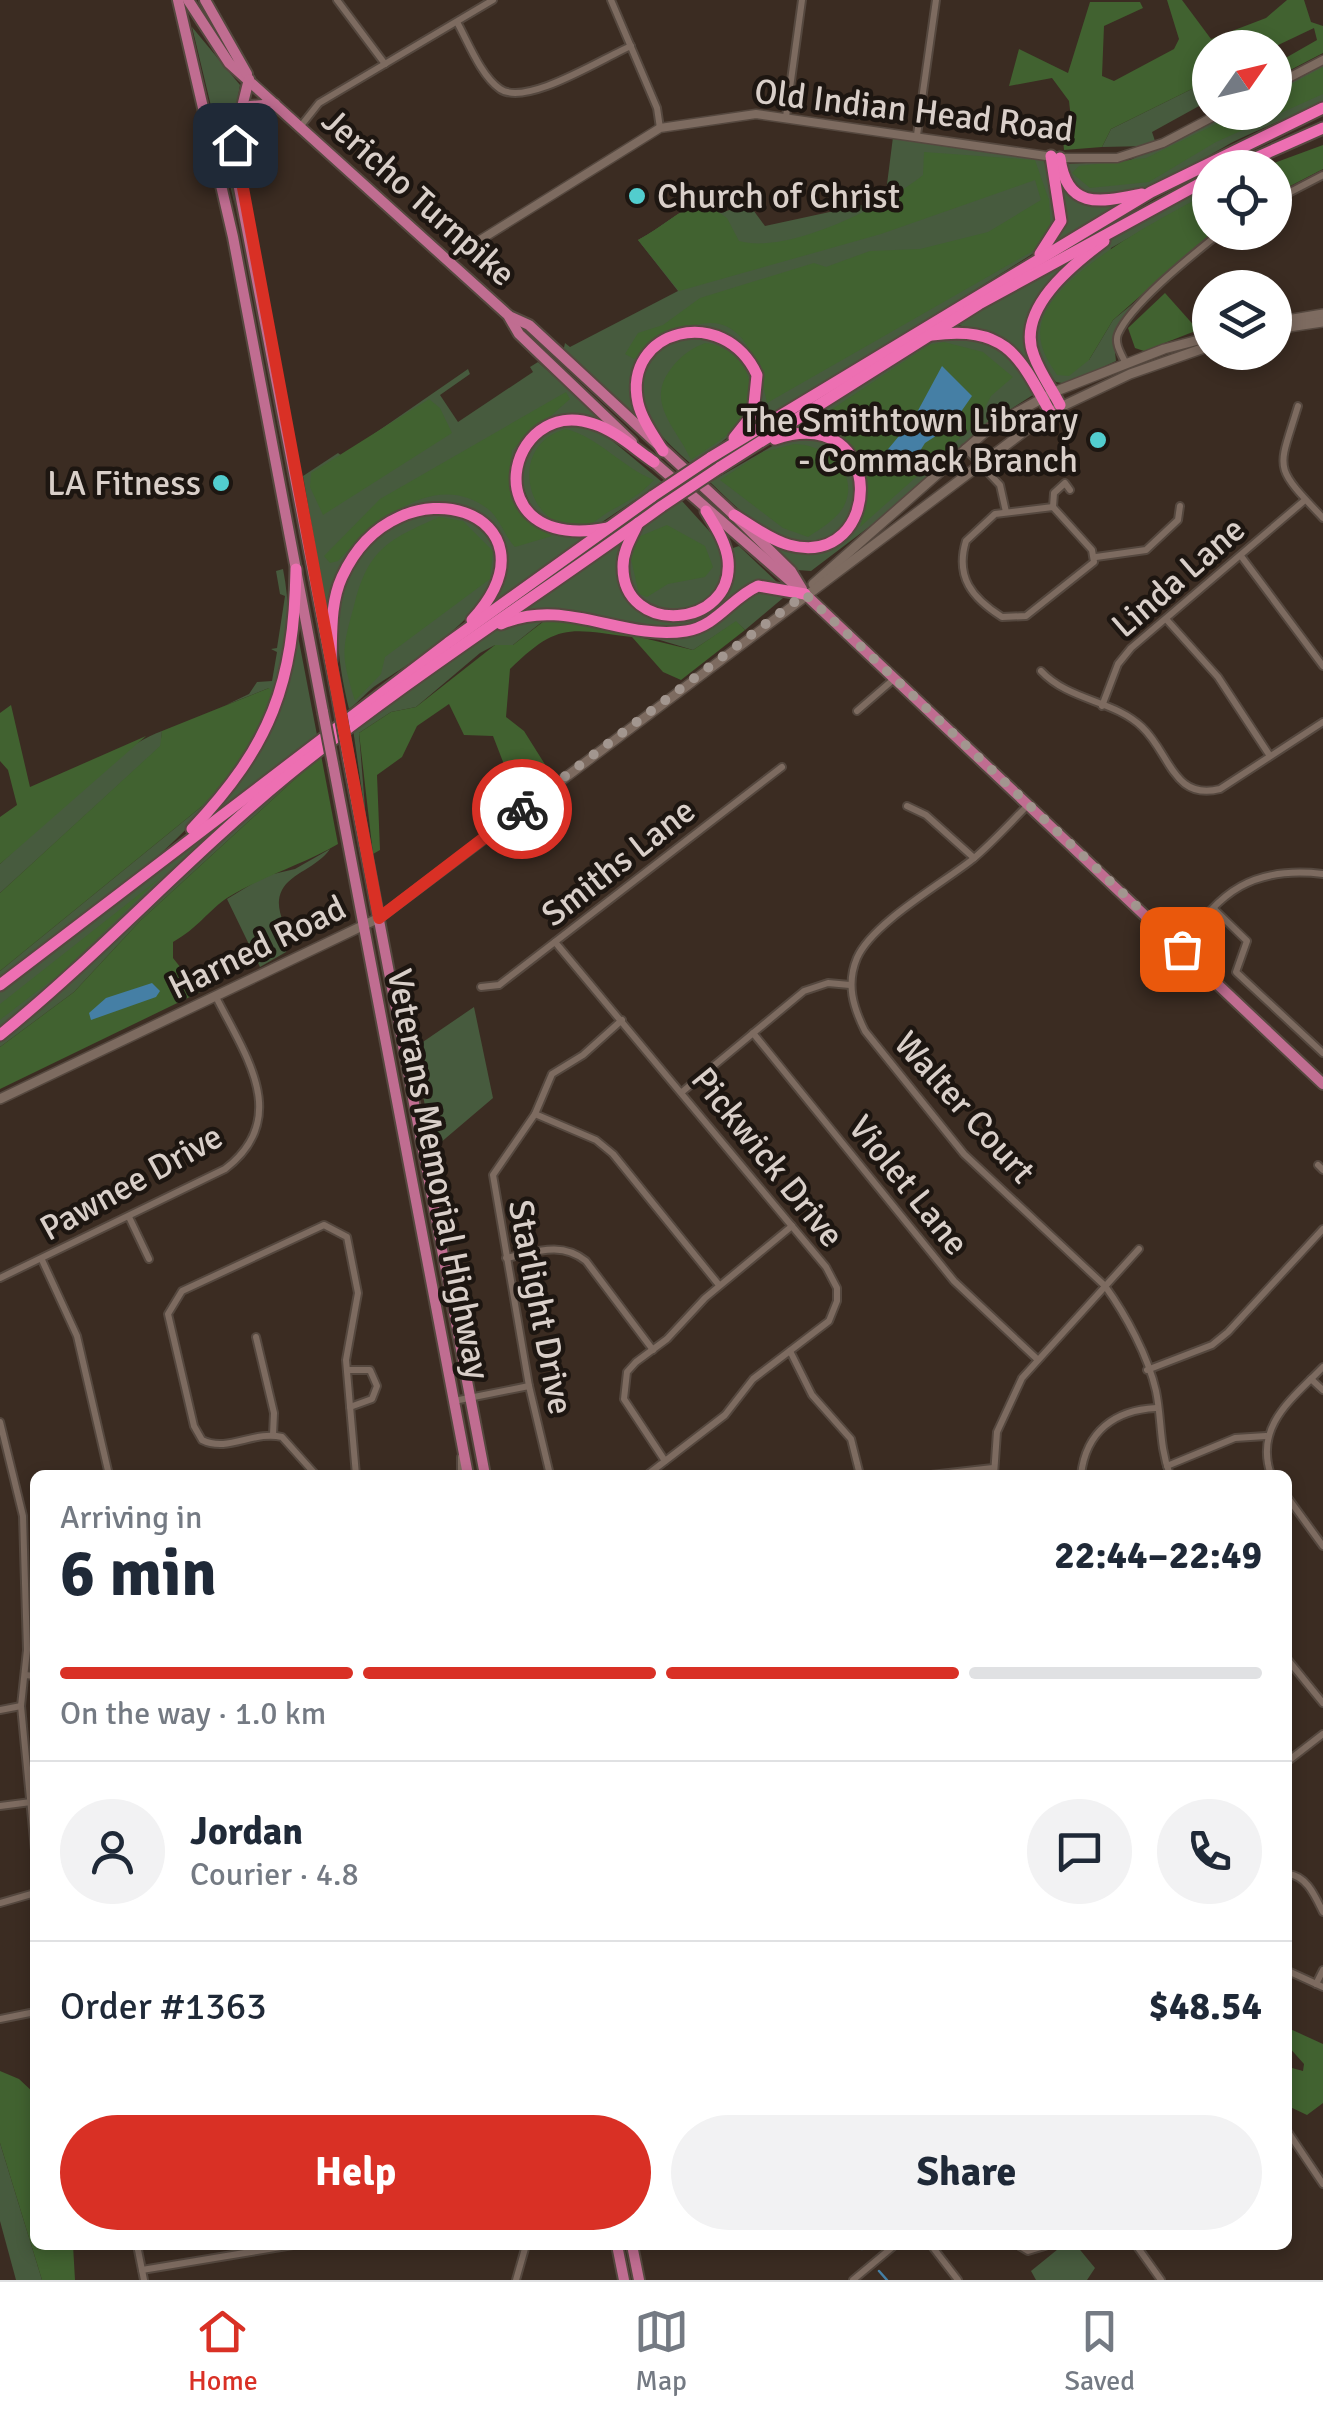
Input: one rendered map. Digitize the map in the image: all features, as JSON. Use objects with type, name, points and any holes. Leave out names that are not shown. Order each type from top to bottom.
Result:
[{"type":"highway","points":[[0,1035],[49,996],[207,843],[291,773],[638,522],[724,448],[1151,192],[1323,108]]},
{"type":"highway","points":[[1274,150],[1323,128]]},
{"type":"highway","points":[[1056,157],[1068,186],[1079,196],[1108,200],[1151,192]]},
{"type":"highway","points":[[1030,263],[1057,234],[1062,221],[1056,157]]},
{"type":"highway","points":[[0,985],[448,643],[612,527],[719,468],[928,336],[1192,187]]},
{"type":"highway","points":[[1055,408],[1029,338],[1034,317],[1076,262],[1137,215]]},
{"type":"highway","points":[[663,451],[638,404],[638,376],[655,348],[670,337],[703,330],[732,341],[756,376],[753,414],[724,448]]},
{"type":"highway","points":[[928,336],[962,332],[1002,343],[1048,394]]},
{"type":"highway","points":[[612,527],[560,533],[538,522],[518,490],[516,475],[524,448],[533,436],[557,422],[582,420],[605,428],[654,462]]},
{"type":"highway","points":[[734,515],[786,545],[810,547],[844,532],[861,502],[857,466],[832,440],[792,434],[752,448]]},
{"type":"highway","points":[[331,661],[335,598],[360,550],[391,522],[438,506],[454,507],[478,519],[490,531],[501,561],[494,595],[448,643]]},
{"type":"highway","points":[[638,522],[624,555],[626,586],[650,612],[682,618],[716,598],[728,569],[726,551],[706,510]]},
{"type":"highway","points":[[169,855],[246,768],[270,723],[290,660],[296,569]]},
{"type":"highway","points":[[484,632],[526,615],[553,612],[682,632],[708,624],[758,586],[805,594]]},
{"type":"main road","name":"Veterans Memorial Highway","points":[[178,0],[233,237],[463,1470]]},
{"type":"main road","name":"Jericho Turnpike","points":[[188,0],[229,62],[508,316],[519,334],[654,462],[805,594],[1323,1084]]},
{"type":"main road","name":"Jericho Turnpike","points":[[202,0],[249,80]]},
{"type":"main road","name":"Veterans Memorial Highway","points":[[249,80],[235,145],[240,188],[484,1470]]},
{"type":"main road","points":[[238,119],[250,106],[275,104]]},
{"type":"main road","points":[[1292,319],[1323,314]]},
{"type":"main road","name":"Jericho Turnpike","points":[[508,316],[529,325],[734,515],[791,571],[805,594]]},
{"type":"main road","points":[[1292,327],[1323,322]]},
{"type":"main road","points":[[805,594],[825,570],[911,501],[965,447],[1048,394],[1192,343]]},
{"type":"main road","points":[[805,594],[1055,408],[1192,353]]},
{"type":"main road","name":"Harned Road","points":[[0,1099],[379,918],[805,594]]},
{"type":"main road","points":[[619,2250],[624,2280]]},
{"type":"main road","points":[[633,2250],[639,2280]]},
{"type":"street","points":[[337,0],[386,64]]},
{"type":"street","points":[[300,126],[319,103],[493,0]]},
{"type":"street","points":[[612,0],[657,108],[660,128]]},
{"type":"street","points":[[786,116],[802,0]]},
{"type":"street","points":[[917,135],[936,0]]},
{"type":"street","points":[[456,22],[497,88],[514,96],[535,93],[631,46]]},
{"type":"street","points":[[1292,76],[1323,60]]},
{"type":"street","name":"Old Indian Head Road","points":[[448,260],[660,128],[756,114],[1056,157],[1117,158],[1142,152],[1192,127]]},
{"type":"street","points":[[1292,191],[1323,175]]},
{"type":"street","points":[[1126,364],[1117,345],[1118,334],[1154,290],[1201,250]]},
{"type":"street","points":[[1298,406],[1284,437],[1282,462],[1306,500],[1323,517]]},
{"type":"street","points":[[965,447],[1000,485],[1006,512]]},
{"type":"street","points":[[1070,490],[1065,483],[1054,493],[1053,507],[1096,557]]},
{"type":"street","name":"Linda Lane","points":[[1102,706],[1118,664],[1306,500]]},
{"type":"street","points":[[1053,507],[990,516],[971,533],[963,552],[966,587],[1002,617],[1018,619],[1046,603],[1096,557],[1146,550],[1178,520],[1180,506]]},
{"type":"street","points":[[1241,556],[1323,666]]},
{"type":"street","points":[[1166,619],[1218,677],[1270,756]]},
{"type":"street","points":[[1041,671],[1058,689],[1139,724],[1188,789],[1204,793],[1220,789],[1323,722]]},
{"type":"street","points":[[858,711],[894,680]]},
{"type":"street","name":"Smiths Lane","points":[[481,987],[499,985],[782,766]]},
{"type":"street","points":[[682,1092],[804,991],[828,983],[850,985],[858,956],[874,935],[974,858],[1028,804]]},
{"type":"street","points":[[906,806],[926,815],[974,858]]},
{"type":"street","points":[[1182,949],[1215,910],[1257,875],[1282,871],[1323,874]]},
{"type":"street","points":[[1215,910],[1247,942],[1236,972],[1323,1053]]},
{"type":"street","name":"Pickwick Drive","points":[[555,942],[833,1278],[837,1301],[828,1322],[752,1379],[725,1415],[653,1470]]},
{"type":"street","name":"Walter Court","points":[[850,985],[865,1031],[964,1154],[1105,1286],[1119,1305],[1156,1392],[1168,1470]]},
{"type":"street","name":"Pawnee Drive","points":[[0,1278],[224,1169],[252,1141],[259,1121],[258,1084],[216,997]]},
{"type":"street","name":"Starlight Drive","points":[[549,1470],[529,1386],[493,1175],[535,1114],[552,1074],[583,1056],[622,1020]]},
{"type":"street","name":"Violet Lane","points":[[753,1033],[954,1281],[1038,1359]]},
{"type":"street","points":[[535,1114],[596,1140],[613,1154],[719,1285]]},
{"type":"street","points":[[129,1217],[149,1259]]},
{"type":"street","points":[[665,1461],[624,1399],[628,1372],[719,1285],[792,1226]]},
{"type":"street","points":[[308,1470],[290,1442],[272,1435],[215,1445],[198,1434],[168,1322],[176,1295],[312,1229],[335,1227],[350,1243],[358,1293],[347,1370],[356,1470]]},
{"type":"street","points":[[1147,1370],[1212,1345],[1323,1229]]},
{"type":"street","points":[[506,1258],[561,1248],[574,1252],[586,1261],[653,1350]]},
{"type":"street","points":[[994,1470],[997,1432],[1010,1398],[1038,1359],[1139,1249]]},
{"type":"street","points":[[42,1260],[77,1336],[109,1470]]},
{"type":"street","points":[[256,1337],[274,1413],[272,1435]]},
{"type":"street","points":[[790,1351],[812,1395],[851,1439],[859,1470]]},
{"type":"street","points":[[1270,1470],[1266,1436],[1276,1416],[1323,1367]]},
{"type":"street","points":[[347,1370],[370,1370],[378,1386],[372,1399],[350,1408]]},
{"type":"street","points":[[1312,1379],[1323,1390]]},
{"type":"street","points":[[453,1401],[529,1386]]},
{"type":"street","points":[[1081,1470],[1102,1425],[1132,1410],[1156,1408]]},
{"type":"street","points":[[0,1422],[23,1516],[25,1675],[21,1706],[30,1792]]},
{"type":"street","points":[[1167,1466],[1235,1438],[1266,1436]]},
{"type":"street","points":[[1292,1503],[1323,1546]]},
{"type":"street","points":[[1292,1665],[1323,1703]]},
{"type":"street","points":[[25,1675],[30,1676]]},
{"type":"street","points":[[0,1710],[21,1706]]},
{"type":"street","points":[[1292,1758],[1323,1734]]},
{"type":"street","points":[[0,1806],[30,1802]]},
{"type":"street","points":[[1292,1874],[1312,1890],[1323,1912]]},
{"type":"street","points":[[0,1903],[30,1894]]},
{"type":"street","points":[[1292,1973],[1320,1986],[1323,1970]]},
{"type":"street","points":[[0,2018],[30,2013]]},
{"type":"street","points":[[1292,2138],[1323,2184]]},
{"type":"street","points":[[138,2250],[144,2280]]},
{"type":"street","points":[[142,2270],[263,2250]]},
{"type":"street","points":[[516,2280],[525,2250]]},
{"type":"street","points":[[853,2280],[889,2250]]},
{"type":"street","points":[[935,2250],[958,2280]]},
{"type":"street","points":[[1140,2250],[1161,2280]]},
{"type":"green space","points":[[1167,0],[1182,0],[1204,30],[1192,30],[1192,89],[1111,129],[1102,147],[1064,150],[1062,129],[1071,119],[1069,101],[1052,78],[1009,86],[1019,49],[1068,73],[1090,2],[1140,2],[1143,8],[1104,26],[1102,76],[1114,81],[1174,49],[1179,39]]},
{"type":"green space","points":[[1287,0],[1304,0],[1311,22],[1323,26],[1323,53],[1292,69],[1292,54],[1317,40],[1314,28],[1292,38],[1292,30],[1235,30],[1266,18]]},
{"type":"green space","points":[[192,27],[240,85],[229,151],[235,206]]},
{"type":"green space","points":[[1323,65],[1323,103],[1292,116],[1292,81]]},
{"type":"green space","points":[[1323,67],[1323,94],[1292,108],[1292,84]]},
{"type":"green space","points":[[1192,89],[1192,110],[1152,132],[1155,141],[1192,125],[1148,146],[1102,147],[1111,129]]},
{"type":"green space","points":[[1195,130],[1260,130],[1219,150],[1192,150],[1192,166],[1157,184],[1114,196],[1093,195],[1073,187],[1066,164],[1128,161]]},
{"type":"green space","points":[[1204,130],[1243,130],[1203,150],[1192,150],[1192,156],[1149,182],[1090,188],[1072,173],[1079,166],[1146,158]]},
{"type":"green space","points":[[893,137],[1044,160],[1058,216],[1037,251],[736,440],[756,412],[761,384],[750,354],[725,334],[693,328],[677,331],[656,347],[638,369],[642,423],[563,352],[565,343],[570,347],[678,291],[638,240],[702,201],[721,213],[748,203],[765,226],[885,200]]},
{"type":"green space","points":[[1323,145],[1323,169],[1292,185],[1292,156]]},
{"type":"green space","points":[[924,152],[1035,160],[1049,200],[1051,230],[1033,251],[767,403],[748,348],[736,332],[721,324],[704,323],[684,329],[634,359],[625,354],[638,333],[663,325],[700,298],[814,263],[826,267],[870,251],[920,249],[988,232],[1041,200],[1035,180],[881,234],[679,291],[638,240],[702,201],[727,218],[739,241],[783,241],[808,234],[861,213],[923,175]]},
{"type":"green space","points":[[1055,163],[1070,193],[1130,198],[1053,245],[1063,228]]},
{"type":"green space","points":[[1192,193],[1192,202],[1111,248],[1089,360],[1113,320],[1158,283],[1113,334],[1116,361],[1067,384],[1056,382],[1038,350],[1038,320],[1054,290],[1081,263]]},
{"type":"green space","points":[[1192,202],[1193,250],[1113,320],[1089,360],[1069,376],[1057,375],[1040,339],[1050,305],[1088,266]]},
{"type":"green space","points":[[1099,240],[1073,261],[1027,329],[1047,389],[1043,389],[1012,345],[993,334],[954,324]]},
{"type":"green space","points":[[1165,293],[1192,323],[1192,332],[1144,351],[1135,348],[1128,328]]},
{"type":"green space","points":[[953,335],[993,345],[1020,370],[1036,393],[989,423],[894,508],[811,571],[797,570],[764,539],[831,544],[865,491],[863,473],[851,452],[835,438],[779,434],[934,341]]},
{"type":"green space","points":[[714,336],[750,367],[756,383],[755,398],[741,425],[690,463],[650,420],[641,394],[642,380],[653,357],[666,343]]},
{"type":"green space","points":[[944,342],[983,352],[1013,377],[991,396],[978,422],[860,527],[868,491],[863,465],[846,444],[814,425],[817,419],[929,345]]},
{"type":"green space","points":[[705,343],[731,353],[741,363],[747,374],[750,400],[737,426],[691,460],[663,407],[662,385],[675,363]]},
{"type":"green space","points":[[538,362],[611,427],[588,417],[552,420],[512,471],[535,523],[569,537],[589,534],[484,611],[500,588],[503,572],[491,526],[477,512],[445,502],[424,505],[355,550],[328,620],[303,476],[338,453],[342,456],[468,369],[470,374],[440,395],[458,422],[533,372],[530,367]]},
{"type":"green space","points":[[566,392],[570,399],[512,450],[511,479],[516,501],[529,518],[552,536],[515,547],[488,509],[468,498],[447,494],[406,505],[369,531],[338,561],[330,563],[324,556],[380,499]]},
{"type":"green space","points":[[429,399],[440,408],[452,433],[323,515],[310,487],[311,473]]},
{"type":"green space","points":[[564,423],[597,428],[662,482],[596,526],[541,520],[525,491],[522,464],[535,441]]},
{"type":"green space","points":[[566,429],[654,480],[633,498],[587,525],[564,525],[548,517],[531,487],[530,469],[535,452],[547,438]]},
{"type":"green space","points":[[819,439],[841,456],[852,476],[855,496],[840,530],[824,541],[804,545],[773,535],[710,482],[783,440]]},
{"type":"green space","points":[[794,444],[827,454],[844,471],[848,482],[841,511],[808,537],[783,528],[720,480],[763,452]]},
{"type":"green space","points":[[682,501],[721,544],[722,581],[705,601],[686,610],[666,610],[648,603],[635,591],[627,574],[627,554],[641,527]]},
{"type":"green space","points":[[446,509],[481,530],[495,553],[494,577],[480,602],[458,626],[349,709],[338,631],[345,578],[357,555],[375,536],[401,521]]},
{"type":"green space","points":[[439,517],[463,521],[493,551],[490,579],[385,657],[381,674],[355,701],[345,661],[345,641],[367,569],[395,539]]},
{"type":"green space","points":[[667,525],[705,546],[713,567],[705,577],[668,584],[647,597],[639,594],[631,559],[638,537]]},
{"type":"green space","points":[[633,528],[625,589],[660,618],[713,606],[730,549],[739,546],[779,584],[763,581],[703,623],[668,629],[566,611],[510,616]]},
{"type":"green space","points":[[283,569],[285,596],[280,594],[276,571]]},
{"type":"green space","points":[[760,590],[783,598],[745,630],[736,622],[693,650],[630,631],[543,621],[513,645],[495,645],[480,653],[416,707],[391,712],[359,733],[366,820],[353,729],[499,628],[546,616],[668,636],[733,607]]},
{"type":"green space","points":[[285,597],[287,637],[274,699],[246,756],[206,808],[159,855],[107,899],[0,976],[0,971],[201,807],[269,688],[226,705],[249,694],[257,682],[272,681],[277,652],[271,649],[277,648]]},
{"type":"green space","points":[[565,619],[693,650],[736,621],[745,630],[681,680],[663,672],[632,637],[578,631],[540,643],[510,669],[506,717],[524,731],[551,774],[517,798],[493,736],[464,735],[449,704],[417,726],[402,757],[377,775],[380,850],[373,854],[359,733],[391,712],[416,707],[495,645],[513,645],[544,621]]},
{"type":"green space","points":[[298,636],[317,735],[200,825],[262,749],[280,711]]},
{"type":"green space","points":[[269,688],[277,696],[239,766],[201,807],[0,971],[0,893],[160,746],[162,731]]},
{"type":"green space","points":[[11,705],[30,787],[146,736],[0,864],[0,817],[17,805],[8,770],[0,761],[0,713]]},
{"type":"green space","points":[[162,731],[161,746],[0,893],[0,864],[99,771],[142,740]]},
{"type":"green space","points":[[321,755],[140,921],[74,992],[0,1047],[0,1041],[63,989],[236,823]]},
{"type":"green space","points":[[321,755],[338,844],[227,898],[173,942],[173,958],[200,992],[0,1089],[0,1047],[74,992],[140,921]]},
{"type":"green space","points":[[249,802],[0,1029],[0,991]]},
{"type":"green space","points":[[330,849],[282,890],[279,905],[287,936],[286,952],[260,967],[227,899],[265,876],[295,869]]},
{"type":"green space","points":[[161,877],[61,973],[0,1020],[0,1004]]},
{"type":"green space","points":[[474,1007],[493,1098],[433,1149],[414,1048]]},
{"type":"green space","points":[[1292,2030],[1323,2044],[1323,2103],[1307,2115],[1292,2108],[1292,2068],[1303,2071],[1304,2064],[1292,2050]]},
{"type":"green space","points":[[0,2071],[19,2079],[30,2089],[30,2241],[0,2143]]},
{"type":"green space","points":[[0,2143],[42,2280],[16,2280],[0,2221]]},
{"type":"green space","points":[[33,2250],[73,2250],[75,2280],[42,2280]]},
{"type":"green space","points":[[1057,2250],[1080,2250],[1095,2268],[1087,2280],[1036,2280],[1031,2271]]},
{"type":"water","points":[[942,366],[972,396],[951,426],[925,443],[910,467],[884,454],[914,418]]},
{"type":"water","points":[[152,983],[160,991],[156,997],[91,1020],[89,1013],[106,998]]},
{"type":"waterway","points":[[879,2271],[887,2280]]},
{"type":"way so far","points":[[522,809],[805,594],[1182,949]]},
{"type":"place","name":"Church of Christ","points":[[637,196]]},
{"type":"place","name":"The Smithtown Library - Commack Branch","points":[[1098,440]]},
{"type":"place","name":"LA Fitness","points":[[221,483]]},
{"type":"route","points":[[235,145],[379,918],[522,809]]}]
